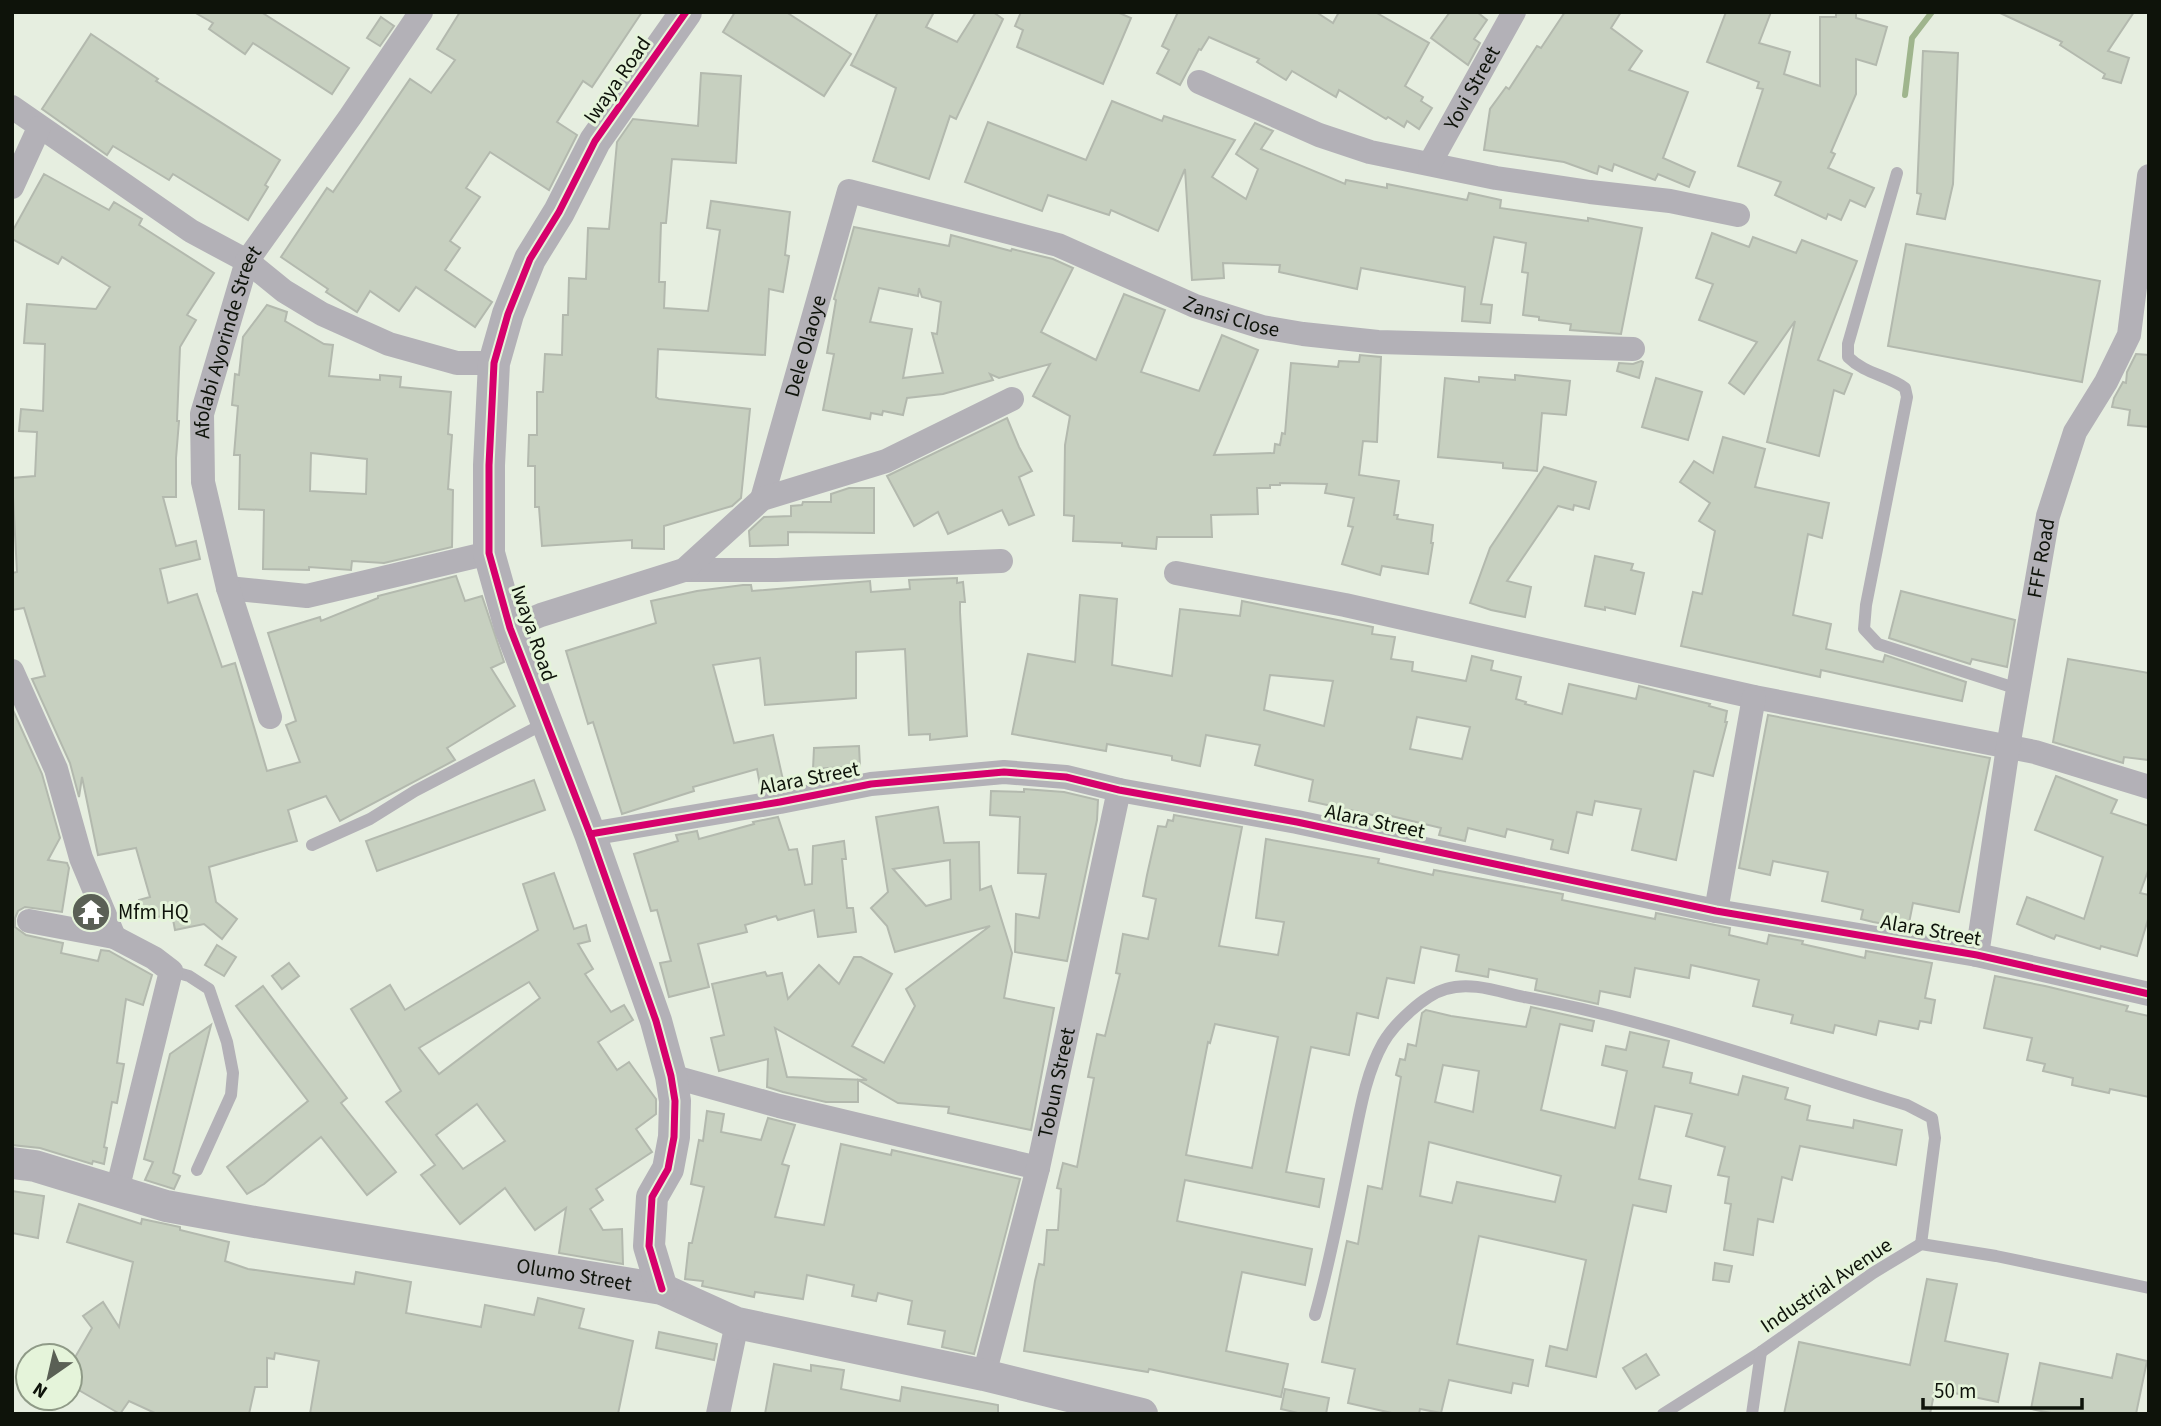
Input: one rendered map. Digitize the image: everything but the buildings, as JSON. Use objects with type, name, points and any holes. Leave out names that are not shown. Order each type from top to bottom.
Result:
[{"type":"street","name":"Afolabi Ayorinde Street","points":[[270,717],[228,588],[203,482],[202,414],[220,343],[247,261],[421,12]]},
{"type":"street","name":"Iwaya Road","points":[[662,1289],[649,1246],[652,1197],[668,1169],[674,1137],[675,1101],[671,1076],[656,1021],[590,834],[510,628],[489,553],[489,465],[494,363],[508,314],[530,259],[559,212],[595,141],[686,12]]},
{"type":"street","name":"Yovi Street","points":[[1430,163],[1514,12]]},
{"type":"street","points":[[1199,82],[1320,135],[1370,152],[1496,178],[1670,201],[1738,215]]},
{"type":"street","points":[[12,107],[191,231],[247,261],[284,291],[349,327],[389,344],[457,363],[494,363]]},
{"type":"street","points":[[12,187],[39,128]]},
{"type":"street","name":"FFF Road","points":[[1977,955],[2008,747],[2048,516],[2074,432],[2106,382],[2129,335],[2149,176]]},
{"type":"street","name":"Zansi Close","points":[[849,191],[1058,245],[1195,306],[1262,327],[1378,342],[1633,349]]},
{"type":"street","name":"Dele Olaoye","points":[[762,499],[849,191]]},
{"type":"street","points":[[684,569],[762,499],[886,461],[1012,399]]},
{"type":"street","points":[[228,588],[307,596],[489,553]]},
{"type":"street","points":[[510,628],[541,615],[684,569],[777,570],[1001,561]]},
{"type":"street","points":[[1176,573],[1345,605],[1754,697],[2035,752],[2149,787]]},
{"type":"street","points":[[12,671],[56,769],[81,858],[114,937]]},
{"type":"street","points":[[1716,911],[1754,697]]},
{"type":"street","name":"Alara Street","points":[[590,834],[871,784],[1004,772],[1066,777],[1119,790],[1297,822],[1716,911],[1977,955],[2149,994]]},
{"type":"street","name":"Tobun Street","points":[[984,1375],[1038,1168],[1119,790]]},
{"type":"street","points":[[29,921],[114,937],[154,958],[171,971],[117,1191]]},
{"type":"street","points":[[671,1076],[779,1106],[1038,1168]]},
{"type":"street","name":"Olumo Street","points":[[12,1163],[35,1166],[166,1206],[662,1289],[737,1323],[984,1375],[1135,1413]]},
{"type":"street","points":[[718,1414],[737,1323]]},
{"type":"lane","points":[[1896,173],[1848,344],[1848,358],[1857,367],[1895,381],[1905,388],[1907,397],[1866,605],[1864,629],[1878,644],[2018,689]]},
{"type":"lane","points":[[312,845],[370,819],[415,791],[547,722]]},
{"type":"lane","points":[[171,971],[189,975],[209,989],[227,1042],[233,1073],[231,1095],[197,1170]]},
{"type":"lane","points":[[1315,1315],[1329,1263],[1369,1072],[1384,1042],[1423,1000],[1446,989],[1470,986],[1559,1003],[1721,1047],[1907,1105],[1932,1118],[1935,1138],[1921,1244]]},
{"type":"lane","name":"Industrial Avenue","points":[[1663,1414],[1761,1352],[1873,1273],[1921,1244],[1996,1256],[2149,1288]]},
{"type":"lane","points":[[1752,1414],[1761,1352]]},
{"type":"waterway","points":[[1905,95],[1912,38],[1932,12]]},
{"type":"cycle path","points":[[662,1289],[649,1246],[652,1197],[668,1169],[674,1137],[675,1101],[671,1076],[656,1021],[590,834],[510,628],[489,553],[489,465],[494,363],[508,314],[530,259],[559,212],[595,141],[686,12]]},
{"type":"cycle path","points":[[590,834],[871,784],[1004,772],[1066,777],[1119,790],[1297,822],[1716,911],[1977,955],[2149,994]]},
{"type":"place","name":"Mfm HQ","points":[[91,912]]}]
